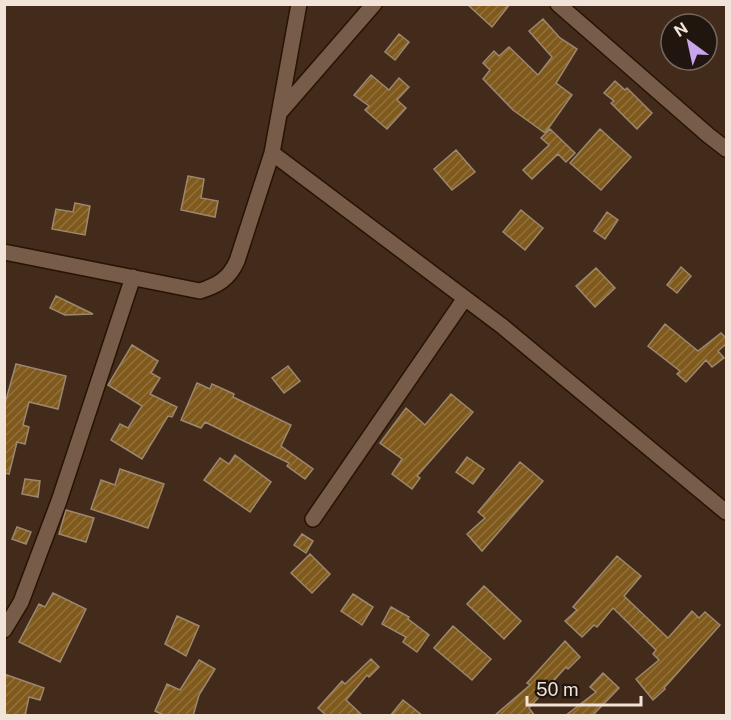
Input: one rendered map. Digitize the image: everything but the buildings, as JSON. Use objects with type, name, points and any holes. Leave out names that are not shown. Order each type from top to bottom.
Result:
[{"type":"street","points":[[4,252],[200,291],[216,286],[226,279],[233,271],[237,261],[272,153],[299,4]]},
{"type":"street","points":[[281,111],[374,4]]},
{"type":"street","points":[[558,4],[726,149]]},
{"type":"street","points":[[272,153],[511,334],[726,512]]},
{"type":"street","points":[[4,630],[21,602],[59,501],[133,278]]},
{"type":"street","points":[[313,519],[465,298]]}]
